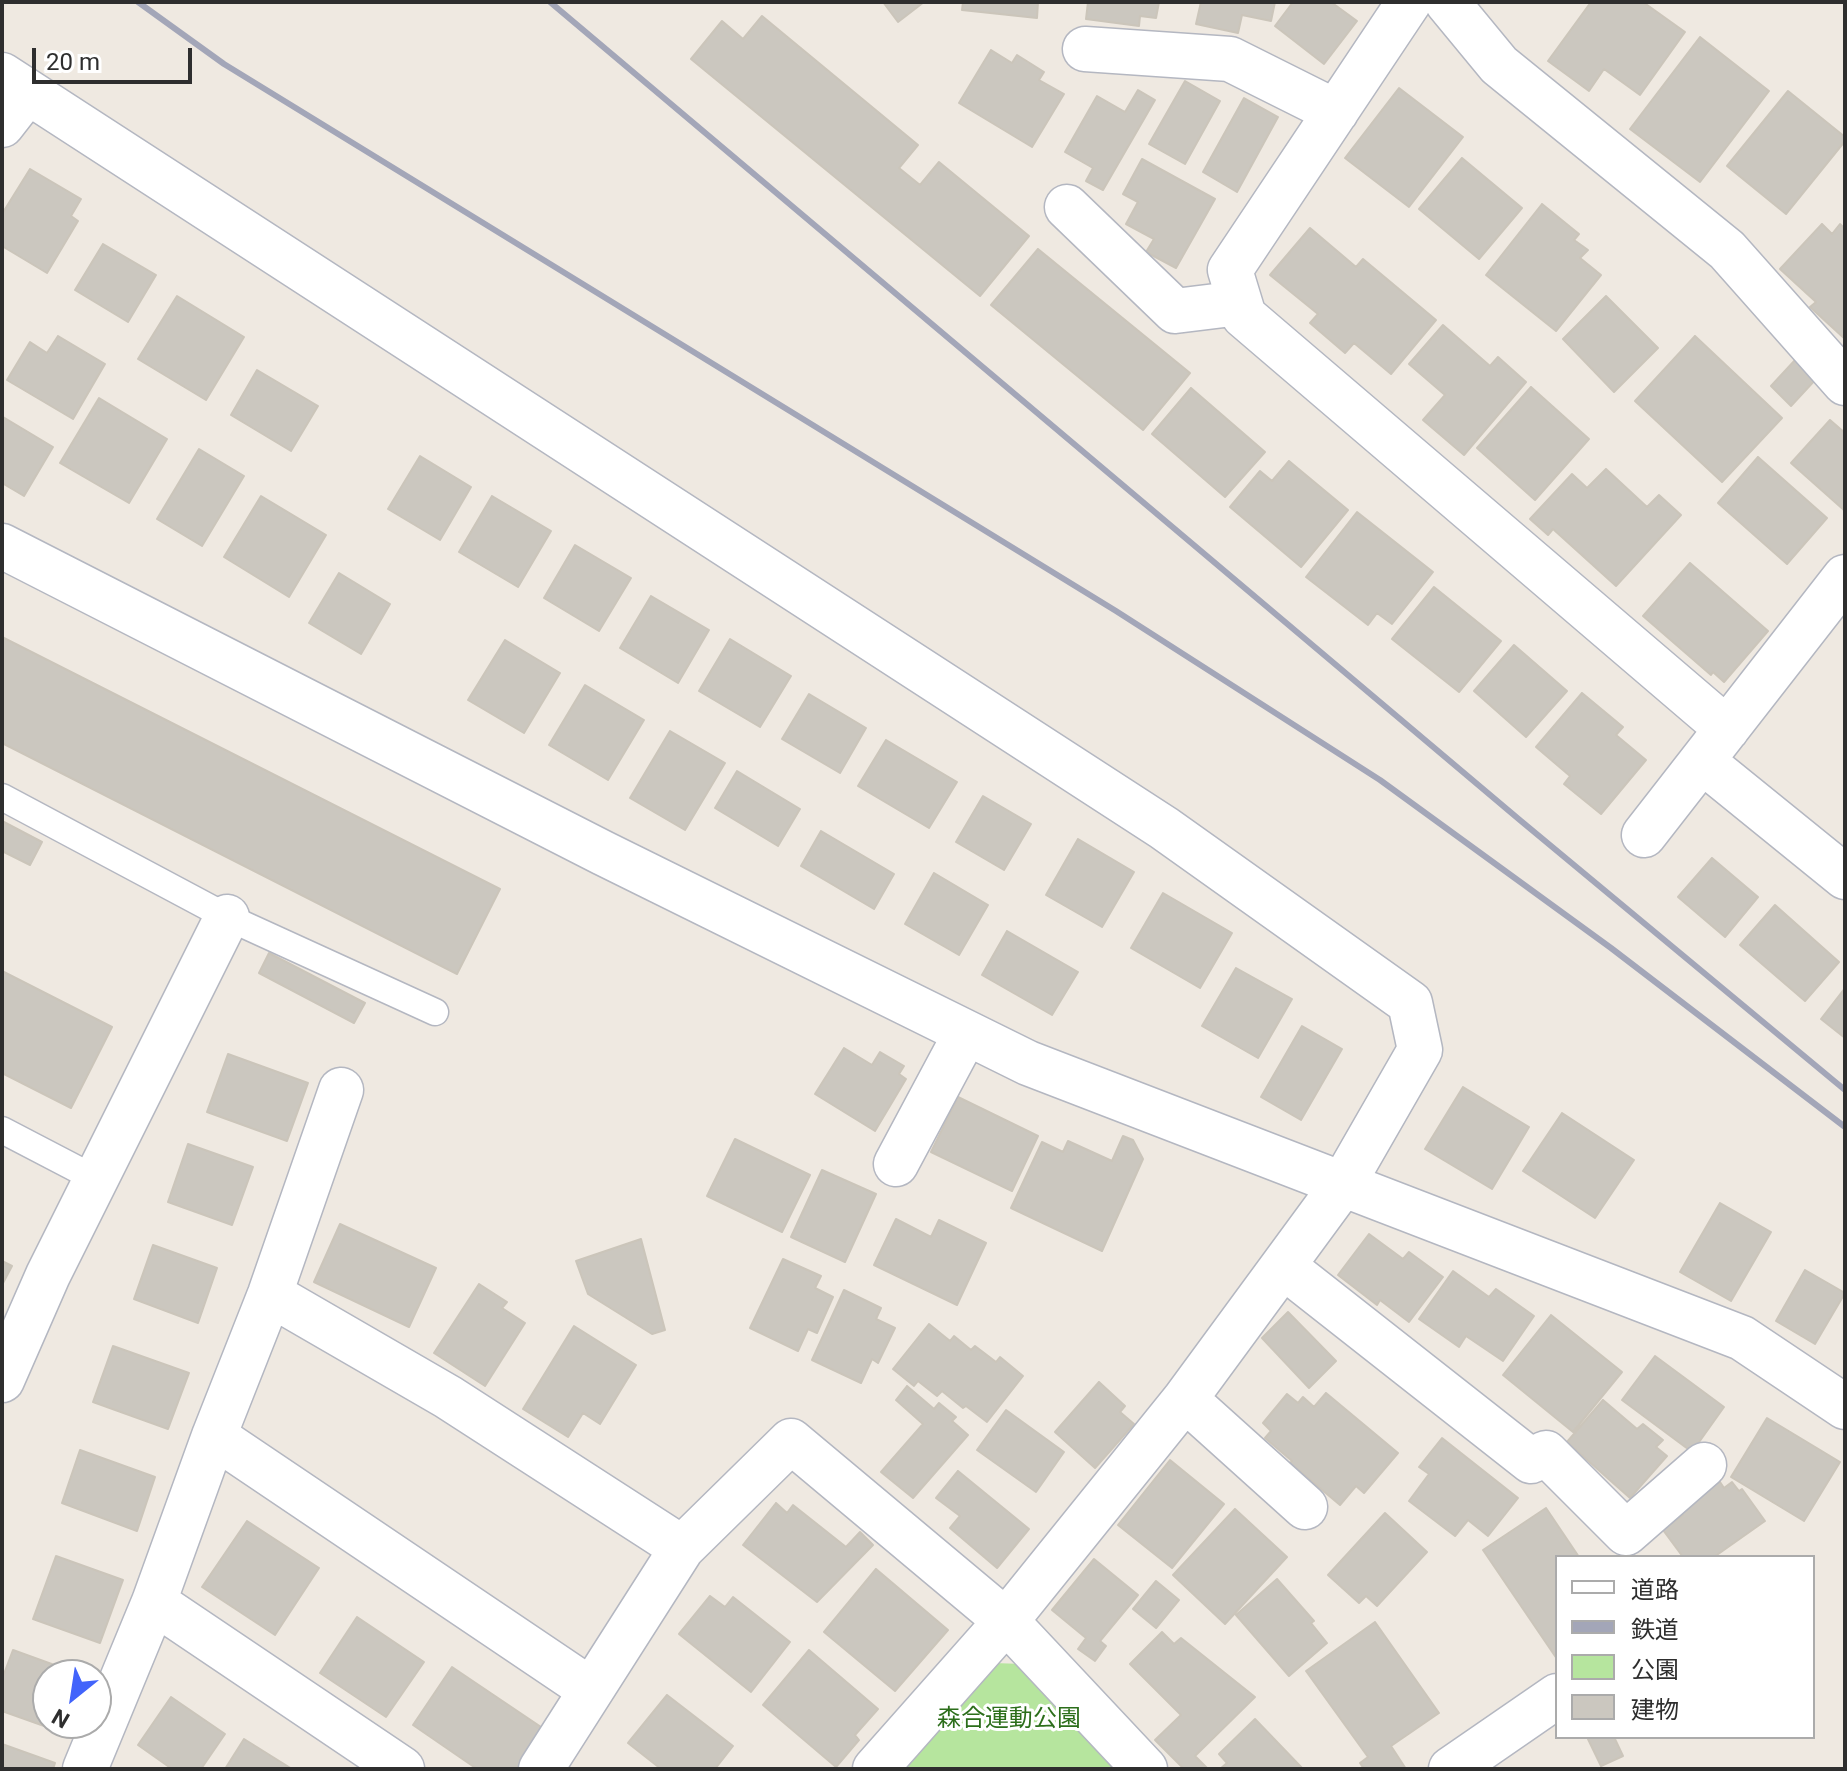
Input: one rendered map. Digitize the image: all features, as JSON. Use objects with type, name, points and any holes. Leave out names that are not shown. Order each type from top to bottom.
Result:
[{"type":"street","points":[[1409,2],[1230,270],[1244,316],[1714,745],[1845,877]]},
{"type":"street","points":[[1447,2],[1499,65],[1727,250],[1845,383]]},
{"type":"street","points":[[1085,49],[1230,59],[1336,112]]},
{"type":"street","points":[[10,97],[1164,828],[1410,1003],[1420,1050],[1343,1184],[1185,1399],[1006,1621],[875,1769]]},
{"type":"street","points":[[1067,207],[1175,311],[1240,303]]},
{"type":"street","points":[[2,546],[617,860],[1028,1063],[1742,1338],[1845,1407]]},
{"type":"street","points":[[1644,835],[1845,577]]},
{"type":"street","points":[[2,1380],[48,1275],[227,917]]},
{"type":"street","points":[[896,1164],[966,1033]]},
{"type":"street","points":[[85,1769],[154,1602],[270,1294],[341,1090]]},
{"type":"street","points":[[1283,1266],[1531,1461],[1546,1453],[1626,1533],[1704,1465]]},
{"type":"street","points":[[270,1294],[448,1397],[682,1548]]},
{"type":"street","points":[[1185,1399],[1305,1507]]},
{"type":"street","points":[[214,1436],[591,1690]]},
{"type":"street","points":[[541,1769],[682,1548],[791,1441],[1006,1621],[1145,1769]]},
{"type":"street","points":[[154,1602],[402,1769]]},
{"type":"street","points":[[1451,1769],[1555,1697]]},
{"type":"lane","points":[[2,797],[227,917],[435,1012]]},
{"type":"lane","points":[[2,1130],[96,1179]]},
{"type":"green space","name":"森合運動公園","points":[[994,1663],[1022,1664],[1119,1769],[906,1769]]},
{"type":"building","points":[[883,2],[924,2],[898,22]]},
{"type":"building","points":[[963,2],[1038,2],[1037,18],[962,10]]},
{"type":"building","points":[[1088,2],[1159,2],[1156,18],[1140,16],[1139,26],[1086,19]]},
{"type":"building","points":[[1201,2],[1275,2],[1271,21],[1242,15],[1238,33],[1196,24]]},
{"type":"building","points":[[1293,2],[1331,2],[1357,21],[1324,64],[1275,26]]},
{"type":"building","points":[[1591,2],[1643,2],[1685,32],[1640,95],[1604,69],[1589,91],[1548,61]]},
{"type":"building","points":[[762,16],[918,145],[899,168],[920,185],[939,162],[1029,236],[980,296],[691,59],[722,21],[743,39]]},
{"type":"building","points":[[1700,37],[1769,91],[1700,182],[1630,129]]},
{"type":"building","points":[[991,50],[1012,63],[1017,55],[1044,72],[1039,80],[1064,94],[1032,147],[959,103]]},
{"type":"building","points":[[1185,81],[1220,101],[1185,164],[1149,144]]},
{"type":"building","points":[[1399,88],[1463,137],[1409,207],[1345,158]]},
{"type":"building","points":[[1138,90],[1155,100],[1103,190],[1086,181],[1093,168],[1065,152],[1097,96],[1125,112]]},
{"type":"building","points":[[1788,91],[1845,137],[1845,141],[1786,214],[1727,166]]},
{"type":"building","points":[[1244,98],[1278,117],[1237,192],[1203,172]]},
{"type":"building","points":[[1462,158],[1522,208],[1479,259],[1419,209]]},
{"type":"building","points":[[1142,159],[1215,199],[1176,268],[1146,252],[1154,239],[1126,224],[1138,202],[1123,194]]},
{"type":"building","points":[[30,169],[81,199],[71,216],[78,221],[47,273],[2,246],[2,214]]},
{"type":"building","points":[[1542,204],[1579,234],[1574,240],[1588,250],[1580,258],[1601,275],[1556,331],[1486,275]]},
{"type":"building","points":[[1822,224],[1832,234],[1840,224],[1845,229],[1845,339],[1810,307],[1816,302],[1780,269]]},
{"type":"building","points":[[1310,228],[1356,267],[1363,259],[1436,320],[1391,374],[1354,343],[1345,353],[1310,323],[1318,314],[1270,275]]},
{"type":"building","points":[[103,244],[156,275],[128,322],[75,290]]},
{"type":"building","points":[[1038,249],[1190,373],[1143,430],[991,305]]},
{"type":"building","points":[[177,296],[244,337],[206,400],[138,359]]},
{"type":"building","points":[[1606,296],[1658,348],[1614,392],[1563,339]]},
{"type":"building","points":[[1443,325],[1490,366],[1498,357],[1526,382],[1464,455],[1423,420],[1445,395],[1409,364]]},
{"type":"building","points":[[58,336],[105,364],[73,419],[7,380],[30,342],[47,353]]},
{"type":"building","points":[[1695,336],[1782,418],[1722,482],[1635,401]]},
{"type":"building","points":[[1796,359],[1816,379],[1791,406],[1771,386]]},
{"type":"building","points":[[257,370],[318,406],[291,451],[231,415]]},
{"type":"building","points":[[1531,387],[1589,439],[1535,500],[1477,448]]},
{"type":"building","points":[[1191,388],[1265,452],[1225,497],[1152,434]]},
{"type":"building","points":[[99,398],[167,439],[129,503],[60,463]]},
{"type":"building","points":[[3,417],[53,447],[24,496],[2,483]]},
{"type":"building","points":[[1830,420],[1845,433],[1845,511],[1791,463]]},
{"type":"building","points":[[199,449],[244,476],[202,546],[157,519]]},
{"type":"building","points":[[420,456],[471,487],[440,540],[388,509]]},
{"type":"building","points":[[1758,457],[1827,518],[1787,564],[1718,503]]},
{"type":"building","points":[[1289,461],[1348,510],[1301,567],[1230,507],[1260,471],[1272,481]]},
{"type":"building","points":[[1606,469],[1647,507],[1659,495],[1681,515],[1616,586],[1553,529],[1548,535],[1530,519],[1572,474],[1587,488]]},
{"type":"building","points":[[261,496],[326,535],[289,597],[224,557]]},
{"type":"building","points":[[492,496],[551,531],[518,587],[459,552]]},
{"type":"building","points":[[1357,512],[1433,572],[1392,624],[1377,613],[1368,625],[1306,577]]},
{"type":"building","points":[[575,545],[631,578],[599,631],[544,598]]},
{"type":"building","points":[[1690,563],[1768,631],[1724,682],[1713,672],[1711,675],[1643,616]]},
{"type":"building","points":[[339,573],[390,604],[361,654],[309,623]]},
{"type":"building","points":[[1434,587],[1501,641],[1459,692],[1392,639]]},
{"type":"building","points":[[651,596],[709,630],[678,683],[620,648]]},
{"type":"building","points":[[2,637],[500,889],[457,974],[2,743]]},
{"type":"building","points":[[730,639],[791,676],[760,727],[699,691]]},
{"type":"building","points":[[505,640],[560,673],[524,733],[468,700]]},
{"type":"building","points":[[1514,645],[1567,691],[1526,737],[1474,691]]},
{"type":"building","points":[[585,685],[644,720],[608,780],[549,745]]},
{"type":"building","points":[[1582,693],[1623,727],[1616,735],[1646,760],[1601,814],[1564,784],[1570,776],[1536,747]]},
{"type":"building","points":[[809,694],[866,728],[840,773],[782,739]]},
{"type":"building","points":[[670,731],[725,763],[685,830],[630,798]]},
{"type":"building","points":[[886,740],[957,782],[929,828],[858,786]]},
{"type":"building","points":[[737,771],[800,809],[778,846],[715,808]]},
{"type":"building","points":[[983,796],[1031,824],[1004,870],[956,842]]},
{"type":"building","points":[[2,821],[42,842],[30,865],[2,851]]},
{"type":"building","points":[[821,831],[894,874],[874,909],[801,866]]},
{"type":"building","points":[[1078,839],[1134,872],[1102,927],[1046,895]]},
{"type":"building","points":[[1712,858],[1758,897],[1725,937],[1678,897]]},
{"type":"building","points":[[934,873],[988,905],[959,955],[905,924]]},
{"type":"building","points":[[1163,893],[1232,933],[1200,988],[1131,948]]},
{"type":"building","points":[[1775,905],[1839,962],[1805,1001],[1740,945]]},
{"type":"building","points":[[1007,931],[1078,972],[1052,1015],[982,975]]},
{"type":"building","points":[[269,953],[365,1003],[354,1023],[259,973]]},
{"type":"building","points":[[1236,968],[1292,999],[1258,1058],[1202,1026]]},
{"type":"building","points":[[2,971],[112,1027],[71,1108],[2,1073]]},
{"type":"building","points":[[1845,988],[1845,1038],[1821,1019]]},
{"type":"building","points":[[1302,1026],[1342,1049],[1301,1120],[1261,1097]]},
{"type":"building","points":[[844,1048],[872,1065],[880,1052],[904,1066],[899,1074],[906,1079],[875,1131],[815,1094]]},
{"type":"building","points":[[228,1054],[308,1083],[287,1141],[207,1112]]},
{"type":"building","points":[[1463,1087],[1529,1127],[1492,1189],[1425,1149]]},
{"type":"building","points":[[958,1097],[1038,1136],[1012,1191],[931,1152]]},
{"type":"building","points":[[1562,1113],[1634,1160],[1595,1218],[1523,1171]]},
{"type":"building","points":[[1123,1136],[1133,1140],[1143,1159],[1102,1251],[1011,1208],[1042,1142],[1063,1152],[1068,1141],[1112,1161]]},
{"type":"building","points":[[735,1139],[810,1175],[782,1232],[707,1196]]},
{"type":"building","points":[[188,1144],[253,1167],[232,1225],[168,1202]]},
{"type":"building","points":[[822,1170],[876,1194],[845,1262],[791,1237]]},
{"type":"building","points":[[1720,1203],[1771,1232],[1731,1301],[1680,1272]]},
{"type":"building","points":[[896,1219],[931,1237],[939,1220],[986,1243],[957,1305],[874,1265]]},
{"type":"building","points":[[340,1224],[436,1268],[409,1327],[314,1282]]},
{"type":"building","points":[[1369,1234],[1403,1259],[1409,1252],[1443,1277],[1409,1322],[1380,1300],[1377,1305],[1338,1275]]},
{"type":"building","points":[[641,1239],[665,1330],[652,1334],[588,1294],[576,1261]]},
{"type":"building","points":[[153,1245],[217,1268],[198,1323],[134,1299]]},
{"type":"building","points":[[783,1259],[821,1276],[815,1288],[833,1297],[817,1333],[808,1329],[798,1351],[750,1328]]},
{"type":"building","points":[[2,1261],[12,1266],[2,1285]]},
{"type":"building","points":[[1805,1270],[1845,1293],[1815,1344],[1776,1321]]},
{"type":"building","points":[[1453,1271],[1489,1297],[1496,1289],[1534,1316],[1503,1361],[1466,1336],[1459,1347],[1419,1319]]},
{"type":"building","points":[[479,1284],[507,1302],[502,1308],[525,1323],[485,1386],[434,1353]]},
{"type":"building","points":[[844,1290],[881,1308],[876,1319],[895,1328],[878,1363],[872,1359],[861,1383],[812,1360]]},
{"type":"building","points":[[1288,1312],[1336,1361],[1309,1388],[1262,1338]]},
{"type":"building","points":[[1551,1315],[1622,1372],[1573,1432],[1503,1375]]},
{"type":"building","points":[[929,1324],[950,1341],[954,1336],[971,1350],[975,1346],[996,1362],[1000,1357],[1023,1376],[987,1422],[942,1391],[937,1396],[918,1381],[914,1386],[893,1369]]},
{"type":"building","points":[[574,1326],[636,1365],[600,1424],[583,1413],[568,1437],[523,1409]]},
{"type":"building","points":[[113,1346],[189,1373],[168,1429],[93,1402]]},
{"type":"building","points":[[1655,1356],[1724,1407],[1692,1452],[1622,1400]]},
{"type":"building","points":[[1099,1382],[1125,1406],[1120,1412],[1134,1424],[1095,1468],[1055,1432]]},
{"type":"building","points":[[907,1386],[934,1409],[939,1403],[956,1417],[952,1421],[968,1435],[913,1498],[881,1472],[923,1424],[896,1400]]},
{"type":"building","points":[[1326,1393],[1398,1453],[1364,1493],[1356,1486],[1340,1505],[1265,1438],[1271,1431],[1263,1423],[1287,1394],[1298,1403],[1303,1397],[1314,1407]]},
{"type":"building","points":[[1603,1400],[1637,1429],[1643,1424],[1663,1440],[1656,1447],[1667,1456],[1630,1498],[1567,1442]]},
{"type":"building","points":[[1006,1410],[1064,1452],[1036,1492],[977,1450]]},
{"type":"building","points":[[1767,1418],[1840,1462],[1804,1521],[1731,1477]]},
{"type":"building","points":[[1442,1438],[1518,1498],[1488,1536],[1468,1520],[1455,1536],[1409,1501],[1429,1474],[1419,1467]]},
{"type":"building","points":[[80,1450],[155,1477],[137,1531],[62,1503]]},
{"type":"building","points":[[1170,1460],[1224,1504],[1172,1568],[1118,1525]]},
{"type":"building","points":[[958,1471],[1029,1529],[997,1568],[950,1528],[960,1516],[936,1498]]},
{"type":"building","points":[[1718,1479],[1724,1488],[1732,1482],[1739,1491],[1742,1489],[1765,1521],[1717,1555],[1682,1555],[1663,1530],[1683,1515],[1678,1508]]},
{"type":"building","points":[[776,1503],[787,1513],[793,1505],[846,1547],[860,1532],[873,1545],[817,1602],[743,1545]]},
{"type":"building","points":[[1546,1508],[1578,1555],[1555,1555],[1555,1656],[1483,1550]]},
{"type":"building","points":[[1235,1509],[1287,1557],[1225,1624],[1173,1575]]},
{"type":"building","points":[[1385,1513],[1427,1552],[1377,1606],[1366,1596],[1359,1603],[1328,1575]]},
{"type":"building","points":[[247,1521],[319,1568],[275,1635],[202,1587]]},
{"type":"building","points":[[56,1556],[123,1580],[100,1643],[33,1619]]},
{"type":"building","points":[[1094,1559],[1138,1595],[1100,1641],[1106,1646],[1095,1661],[1078,1649],[1086,1638],[1052,1610]]},
{"type":"building","points":[[876,1569],[948,1630],[895,1691],[824,1632]]},
{"type":"building","points":[[1277,1579],[1314,1621],[1311,1623],[1327,1643],[1289,1676],[1236,1615]]},
{"type":"building","points":[[1156,1581],[1179,1600],[1156,1628],[1133,1609]]},
{"type":"building","points":[[710,1596],[725,1607],[733,1597],[790,1642],[751,1692],[679,1634]]},
{"type":"building","points":[[357,1617],[424,1662],[386,1717],[320,1673]]},
{"type":"building","points":[[1375,1622],[1439,1713],[1391,1746],[1406,1769],[1364,1769],[1360,1763],[1368,1757],[1306,1671]]},
{"type":"building","points":[[1162,1632],[1174,1644],[1181,1638],[1255,1697],[1195,1756],[1208,1769],[1184,1769],[1155,1740],[1181,1715],[1130,1664]]},
{"type":"building","points":[[13,1650],[38,1659],[32,1659],[32,1722],[2,1711],[2,1679]]},
{"type":"building","points":[[809,1650],[878,1709],[855,1735],[859,1740],[836,1767],[763,1705]]},
{"type":"building","points":[[452,1667],[544,1729],[517,1769],[477,1769],[413,1725]]},
{"type":"building","points":[[667,1695],[733,1746],[715,1769],[661,1769],[628,1743]]},
{"type":"building","points":[[171,1697],[225,1734],[201,1769],[172,1769],[138,1745]]},
{"type":"building","points":[[1255,1719],[1303,1769],[1220,1769],[1227,1763],[1219,1754]]},
{"type":"building","points":[[244,1739],[292,1769],[225,1769]]},
{"type":"building","points":[[1588,1739],[1615,1739],[1623,1756],[1601,1766]]},
{"type":"building","points":[[2,1744],[55,1763],[53,1769],[2,1769]]},
{"type":"railway","points":[[138,2],[224,64],[1116,611],[1380,780],[1611,948],[1845,1127]]},
{"type":"railway","points":[[550,2],[1521,821],[1845,1090]]}]
